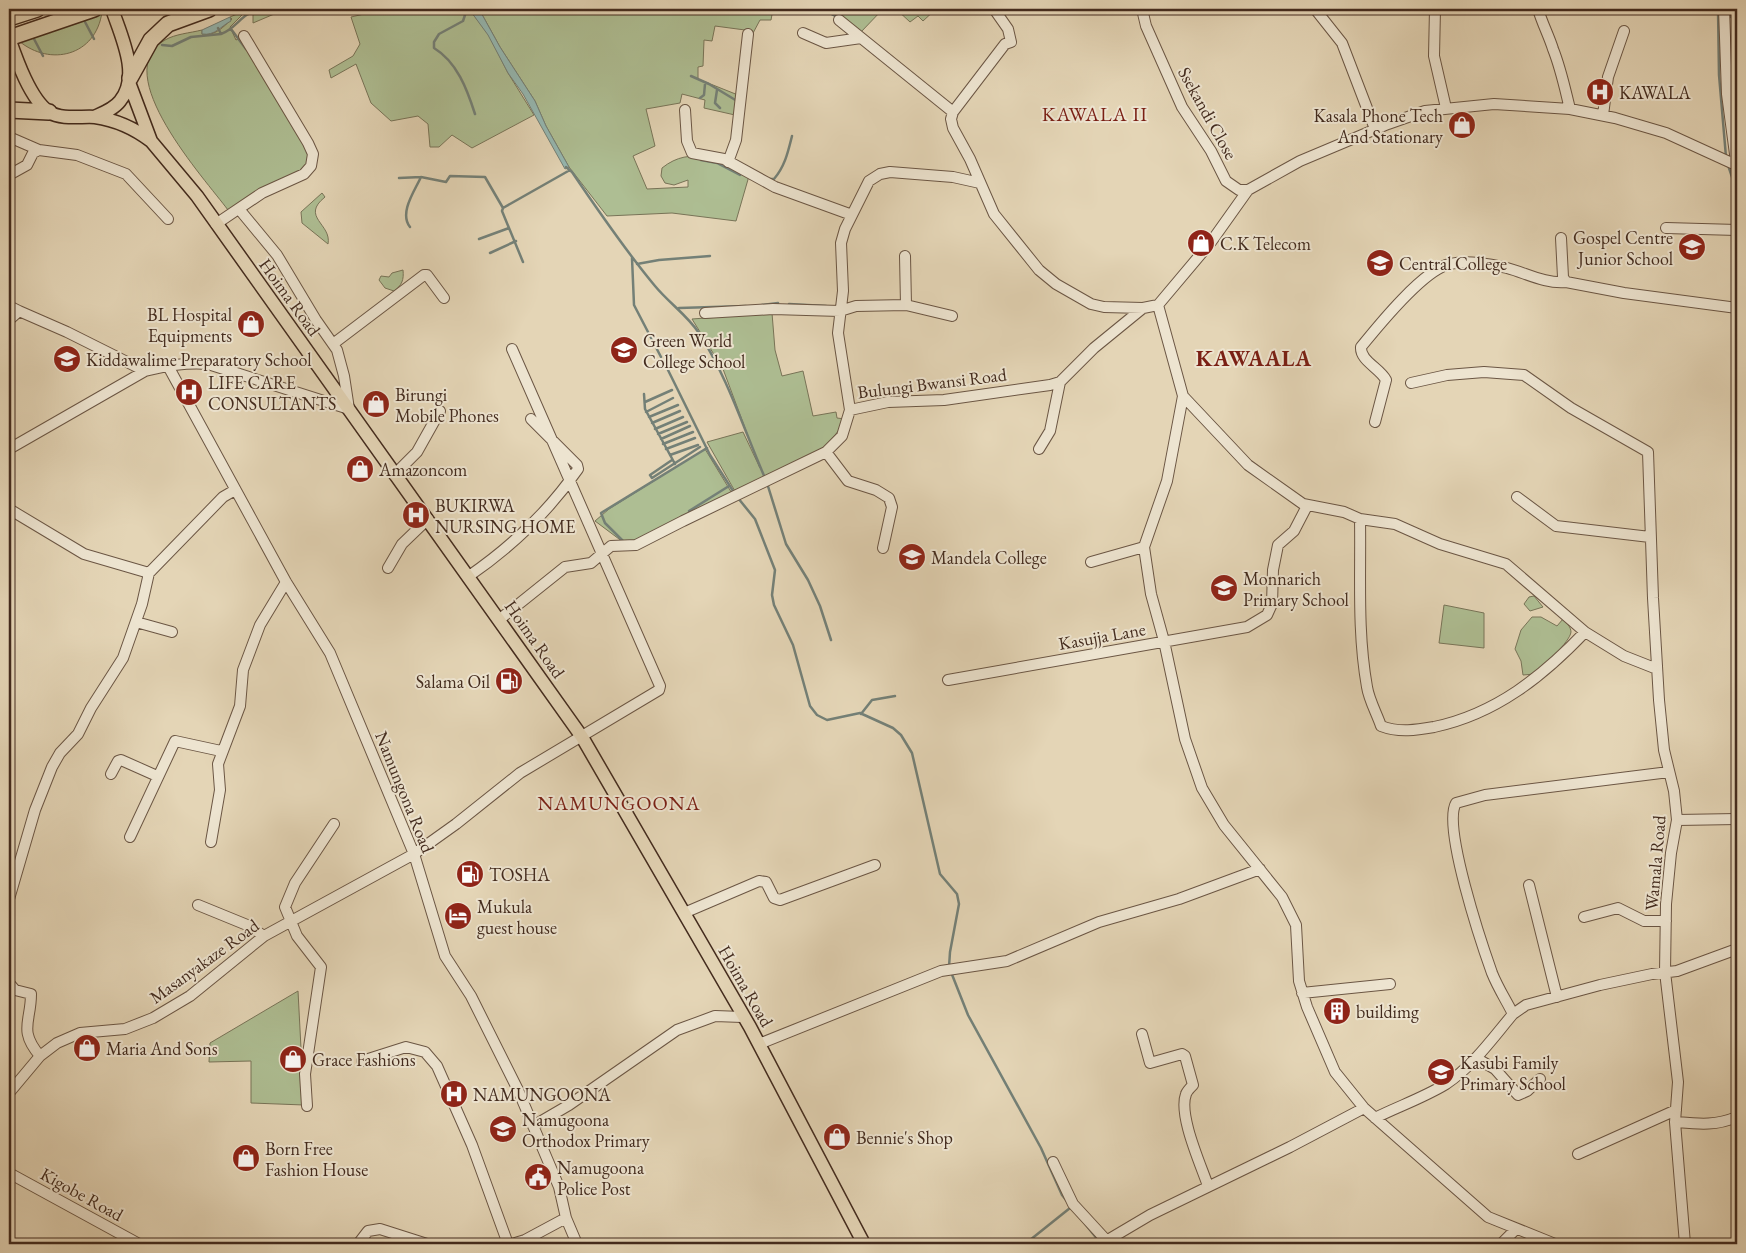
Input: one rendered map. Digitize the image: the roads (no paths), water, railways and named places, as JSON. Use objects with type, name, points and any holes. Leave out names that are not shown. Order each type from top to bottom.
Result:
[{"type":"highway","points":[[9,18],[37,9]]},
{"type":"highway","points":[[9,38],[94,9]]},
{"type":"highway","points":[[130,81],[151,40],[168,24],[209,9]]},
{"type":"highway","points":[[9,110],[49,112]]},
{"type":"main road","name":"Hoima Road","points":[[112,9],[130,81],[151,141],[216,224],[394,475],[500,619],[582,738],[759,1044],[864,1244]]},
{"type":"main road","points":[[9,38],[29,85],[49,112],[67,117],[94,117],[123,124],[151,141]]},
{"type":"main road","points":[[94,117],[120,102],[130,81]]},
{"type":"street","points":[[994,9],[1008,29],[1010,42],[1005,44],[953,112],[951,119],[953,128],[994,214],[1039,270],[1056,284],[1091,304],[1143,308],[1158,305],[1211,242],[1248,190],[1300,161],[1375,129],[1425,111],[1494,104],[1570,109],[1603,115],[1666,133],[1737,167],[1727,94],[1724,9]]},
{"type":"street","name":"Ssekandi Close","points":[[1142,9],[1146,26],[1182,107],[1211,151],[1226,180],[1238,190],[1248,190]]},
{"type":"street","points":[[1315,9],[1342,42],[1375,129]]},
{"type":"street","points":[[1436,9],[1434,56],[1446,108]]},
{"type":"street","points":[[1538,9],[1554,51],[1570,109]]},
{"type":"street","points":[[839,20],[953,112]]},
{"type":"street","points":[[1603,115],[1608,77],[1624,31]]},
{"type":"street","points":[[803,33],[826,42],[861,38]]},
{"type":"street","points":[[728,162],[736,140],[748,34]]},
{"type":"street","points":[[216,224],[262,193],[304,174],[311,166],[313,154],[244,36]]},
{"type":"street","points":[[684,110],[687,141],[692,153],[715,157],[728,162],[773,186],[852,215]]},
{"type":"street","points":[[9,138],[39,150],[77,155],[126,174],[168,219]]},
{"type":"street","points":[[9,175],[27,164],[33,153],[39,150]]},
{"type":"street","points":[[850,410],[838,333],[843,309],[841,243],[869,181],[885,173],[953,177],[980,183]]},
{"type":"street","points":[[9,449],[145,372],[168,366],[196,363],[208,364],[349,409],[344,376],[337,350],[307,307],[277,255],[239,209]]},
{"type":"street","points":[[1666,228],[1737,230]]},
{"type":"street","points":[[1561,238],[1563,277],[1566,282]]},
{"type":"street","points":[[905,256],[906,306]]},
{"type":"street","points":[[1375,422],[1386,380],[1384,375],[1363,355],[1361,346],[1384,318],[1431,273],[1448,264],[1483,264],[1524,273],[1547,281],[1566,282],[1624,293],[1737,308]]},
{"type":"street","points":[[333,344],[424,275],[426,275],[444,298]]},
{"type":"street","points":[[1158,305],[1183,396],[1167,481],[1144,547],[1151,594],[1164,641],[1185,739],[1202,788],[1224,825],[1282,897],[1296,925],[1299,981],[1302,993],[1335,1072],[1364,1108],[1488,1217],[1555,1244]]},
{"type":"street","points":[[9,306],[67,332],[145,372]]},
{"type":"street","points":[[705,313],[773,308],[843,309],[906,306],[952,316]]},
{"type":"street","points":[[1039,449],[1050,431],[1060,382],[1094,348],[1143,308]]},
{"type":"street","points":[[9,320],[19,311]]},
{"type":"street","name":"Masanyakaze Road","points":[[9,1093],[40,1056],[69,1036],[80,1033],[120,1030],[152,1018],[190,996],[264,936],[414,854],[456,824],[520,773],[582,738],[623,710],[656,693],[660,686],[512,349]]},
{"type":"street","name":"Namungona Road","points":[[168,366],[286,582],[330,653],[414,854],[445,956],[471,996],[518,1090],[559,1187],[566,1218],[577,1244]]},
{"type":"street","name":"Wamala Road","points":[[1411,383],[1447,375],[1484,372],[1524,375],[1571,408],[1611,432],[1645,449],[1649,455],[1650,537],[1661,727],[1677,820],[1671,853],[1666,921],[1665,972],[1678,1082],[1676,1122],[1685,1244]]},
{"type":"street","name":"Bulungi Bwansi Road","points":[[500,619],[565,567],[591,563],[612,546],[636,545],[826,452],[842,436],[850,410],[888,402],[944,400],[1060,382]]},
{"type":"street","points":[[1183,396],[1248,465],[1308,506],[1344,512],[1360,519],[1395,524],[1440,544],[1506,564],[1585,632],[1624,656],[1657,669]]},
{"type":"street","points":[[394,475],[417,452],[440,411]]},
{"type":"street","points":[[469,576],[508,547],[547,508],[578,469],[577,465],[531,419]]},
{"type":"street","points":[[826,452],[848,481],[876,490],[889,498],[892,507],[883,548]]},
{"type":"street","points":[[9,898],[35,810],[52,767],[60,753],[78,734],[91,708],[123,658],[136,622],[149,573],[223,497],[235,490]]},
{"type":"street","points":[[1517,497],[1556,526],[1650,537]]},
{"type":"street","name":"Kasujja Lane","points":[[948,680],[1247,627],[1261,620],[1267,614],[1272,604],[1273,570],[1278,545],[1294,530],[1308,506]]},
{"type":"street","points":[[9,509],[84,554],[149,573]]},
{"type":"street","points":[[388,568],[402,544],[428,519]]},
{"type":"street","points":[[1360,519],[1359,576],[1363,652],[1367,689],[1382,726],[1390,729],[1414,730],[1478,714],[1532,682],[1585,632]]},
{"type":"street","points":[[1091,562],[1144,547]]},
{"type":"street","points":[[211,842],[220,790],[218,764],[221,751],[227,743],[240,706],[245,661],[260,625],[286,582]]},
{"type":"street","points":[[136,622],[172,632]]},
{"type":"street","points":[[130,837],[157,776],[176,741],[221,751]]},
{"type":"street","points":[[110,774],[121,760],[157,776]]},
{"type":"street","points":[[1512,1014],[1492,974],[1460,864],[1452,816],[1456,803],[1485,795],[1669,772]]},
{"type":"street","points":[[1677,820],[1737,819]]},
{"type":"street","points":[[308,1106],[305,1074],[321,967],[297,936],[284,907],[291,891],[334,824]]},
{"type":"street","points":[[684,913],[759,881],[766,882],[774,898],[780,900],[875,865]]},
{"type":"street","points":[[759,1044],[941,971],[1007,961],[1099,922],[1179,899],[1260,869]]},
{"type":"street","points":[[1529,885],[1556,997]]},
{"type":"street","points":[[198,905],[247,925],[264,936]]},
{"type":"street","points":[[1584,917],[1618,908],[1626,910],[1644,921],[1666,921]]},
{"type":"street","points":[[1375,1118],[1446,1084],[1476,1058],[1512,1014],[1526,1005],[1600,985],[1677,971],[1737,949]]},
{"type":"street","points":[[9,983],[15,990],[30,992],[31,994],[26,1021],[26,1034],[40,1056]]},
{"type":"street","points":[[1302,993],[1390,984]]},
{"type":"street","points":[[534,1126],[569,1105],[677,1030],[715,1016],[742,1017]]},
{"type":"street","points":[[1142,1034],[1150,1062],[1182,1054],[1185,1056],[1193,1084],[1186,1094],[1185,1110],[1189,1130],[1208,1186]]},
{"type":"street","points":[[362,1062],[406,1047],[424,1052],[437,1066],[472,1144],[508,1244]]},
{"type":"street","points":[[1476,1058],[1495,1069],[1518,1095],[1527,1091],[1540,1079]]},
{"type":"street","points":[[1053,1162],[1073,1204],[1104,1242],[1150,1215],[1290,1147],[1364,1108]]},
{"type":"street","points":[[1578,1154],[1676,1110]]},
{"type":"street","points":[[1676,1122],[1707,1125],[1724,1123],[1737,1117]]},
{"type":"street","name":"Kigobe Road","points":[[9,1173],[139,1244]]},
{"type":"street","points":[[512,1244],[524,1240],[566,1218]]},
{"type":"street","points":[[358,1244],[368,1232],[380,1229],[427,1244]]},
{"type":"street","points":[[1500,1244],[1516,1229]]},
{"type":"water","points":[[469,9],[479,9],[500,47],[535,101],[546,126],[569,167],[565,169],[523,94],[508,73],[488,35]]},
{"type":"water","points":[[230,17],[231,21],[218,30],[211,34],[202,34],[202,30]]},
{"type":"waterway","points":[[218,28],[221,34],[247,15],[269,9]]},
{"type":"waterway","points":[[467,9],[463,21],[439,34],[434,42],[434,48],[455,68],[465,86],[475,114]]},
{"type":"waterway","points":[[822,9],[837,17]]},
{"type":"waterway","points":[[1718,9],[1719,75],[1726,157]]},
{"type":"waterway","points":[[1731,9],[1731,17]]},
{"type":"waterway","points":[[84,20],[94,39]]},
{"type":"waterway","points":[[231,29],[246,49]]},
{"type":"waterway","points":[[162,45],[172,46],[191,37],[221,34]]},
{"type":"waterway","points":[[33,37],[43,56]]},
{"type":"waterway","points":[[691,76],[709,84],[737,101]]},
{"type":"waterway","points":[[700,98],[704,95],[705,84]]},
{"type":"waterway","points":[[717,90],[715,103],[720,108]]},
{"type":"waterway","points":[[768,179],[774,179],[781,169],[792,136]]},
{"type":"waterway","points":[[701,160],[717,163],[740,175]]},
{"type":"waterway","points":[[1728,165],[1737,192]]},
{"type":"waterway","points":[[566,167],[572,172],[612,230],[660,292],[689,320],[699,333],[719,368],[765,478]]},
{"type":"waterway","points":[[399,178],[421,177],[446,182],[450,176],[485,177],[503,208],[570,170]]},
{"type":"waterway","points":[[410,227],[407,221],[407,209],[421,177]]},
{"type":"waterway","points":[[503,208],[502,211],[523,262]]},
{"type":"waterway","points":[[479,239],[509,228]]},
{"type":"waterway","points":[[490,253],[516,241]]},
{"type":"waterway","points":[[637,264],[659,260],[710,256]]},
{"type":"waterway","points":[[632,258],[634,305],[661,357]]},
{"type":"waterway","points":[[762,305],[778,303]]},
{"type":"waterway","points":[[789,304],[826,306]]},
{"type":"waterway","points":[[679,308],[746,306]]},
{"type":"waterway","points":[[666,366],[710,455],[735,494]]},
{"type":"waterway","points":[[645,402],[672,390]]},
{"type":"waterway","points":[[644,394],[645,409],[675,464]]},
{"type":"waterway","points":[[646,412],[673,398]]},
{"type":"waterway","points":[[649,417],[678,405]]},
{"type":"waterway","points":[[652,423],[680,411]]},
{"type":"waterway","points":[[655,429],[683,417]]},
{"type":"waterway","points":[[658,434],[687,422]]},
{"type":"waterway","points":[[661,439],[690,426]]},
{"type":"waterway","points":[[663,444],[693,432]]},
{"type":"waterway","points":[[666,449],[695,438]]},
{"type":"waterway","points":[[670,455],[698,445]]},
{"type":"waterway","points":[[650,475],[652,478],[700,447]]},
{"type":"waterway","points":[[624,542],[605,523],[601,513],[707,448]]},
{"type":"waterway","points":[[650,475],[672,460]]},
{"type":"waterway","points":[[767,483],[786,544],[808,580],[820,606],[831,640]]},
{"type":"waterway","points":[[689,511],[729,486]]},
{"type":"waterway","points":[[738,498],[755,519],[775,570],[772,595],[774,605],[793,645],[810,706],[817,715],[827,720],[860,713],[893,728],[901,735],[912,753],[940,874],[957,894],[959,904],[949,967]]},
{"type":"waterway","points":[[861,714],[872,700],[895,696]]},
{"type":"waterway","points":[[951,972],[968,1015],[1041,1148],[1062,1195],[1098,1240]]},
{"type":"waterway","points":[[1025,1244],[1070,1208]]},
{"type":"place","name":"KAWALA","points":[[1600,92]]},
{"type":"place","name":"Kasala Phone Tech And Stationary","points":[[1462,125]]},
{"type":"place","name":"C.K Telecom","points":[[1201,243]]},
{"type":"place","name":"Gospel Centre Junior School","points":[[1692,247]]},
{"type":"place","name":"Central College","points":[[1380,263]]},
{"type":"place","name":"BL Hospital Equipments","points":[[251,324]]},
{"type":"place","name":"Green World College School","points":[[624,350]]},
{"type":"place","name":"Kiddawalime Preparatory School","points":[[67,359]]},
{"type":"place","name":"LIFE CARE CONSULTANTS","points":[[189,392]]},
{"type":"place","name":"Birungi Mobile Phones","points":[[376,404]]},
{"type":"place","name":"Amazoncom","points":[[360,469]]},
{"type":"place","name":"BUKIRWA NURSING HOME","points":[[416,515]]},
{"type":"place","name":"Mandela College","points":[[912,557]]},
{"type":"place","name":"Monnarich Primary School","points":[[1224,588]]},
{"type":"place","name":"Salama Oil","points":[[509,681]]},
{"type":"place","name":"TOSHA","points":[[470,874]]},
{"type":"place","name":"Mukula guest house","points":[[458,916]]},
{"type":"place","name":"buildimg","points":[[1337,1011]]},
{"type":"place","name":"Maria And Sons","points":[[87,1048]]},
{"type":"place","name":"Grace Fashions","points":[[293,1059]]},
{"type":"place","name":"Kasubi Family Primary School","points":[[1441,1072]]},
{"type":"place","name":"NAMUNGOONA","points":[[454,1094]]},
{"type":"place","name":"Namugoona Orthodox Primary","points":[[503,1129]]},
{"type":"place","name":"Bennie's Shop","points":[[837,1137]]},
{"type":"place","name":"Born Free Fashion House","points":[[246,1158]]},
{"type":"place","name":"Namugoona Police Post","points":[[538,1177]]},
{"type":"district","name":"KAWALA II","points":[[1095,114]]},
{"type":"district","name":"KAWAALA","points":[[1254,358]]},
{"type":"district","name":"NAMUNGOONA","points":[[619,803]]}]
